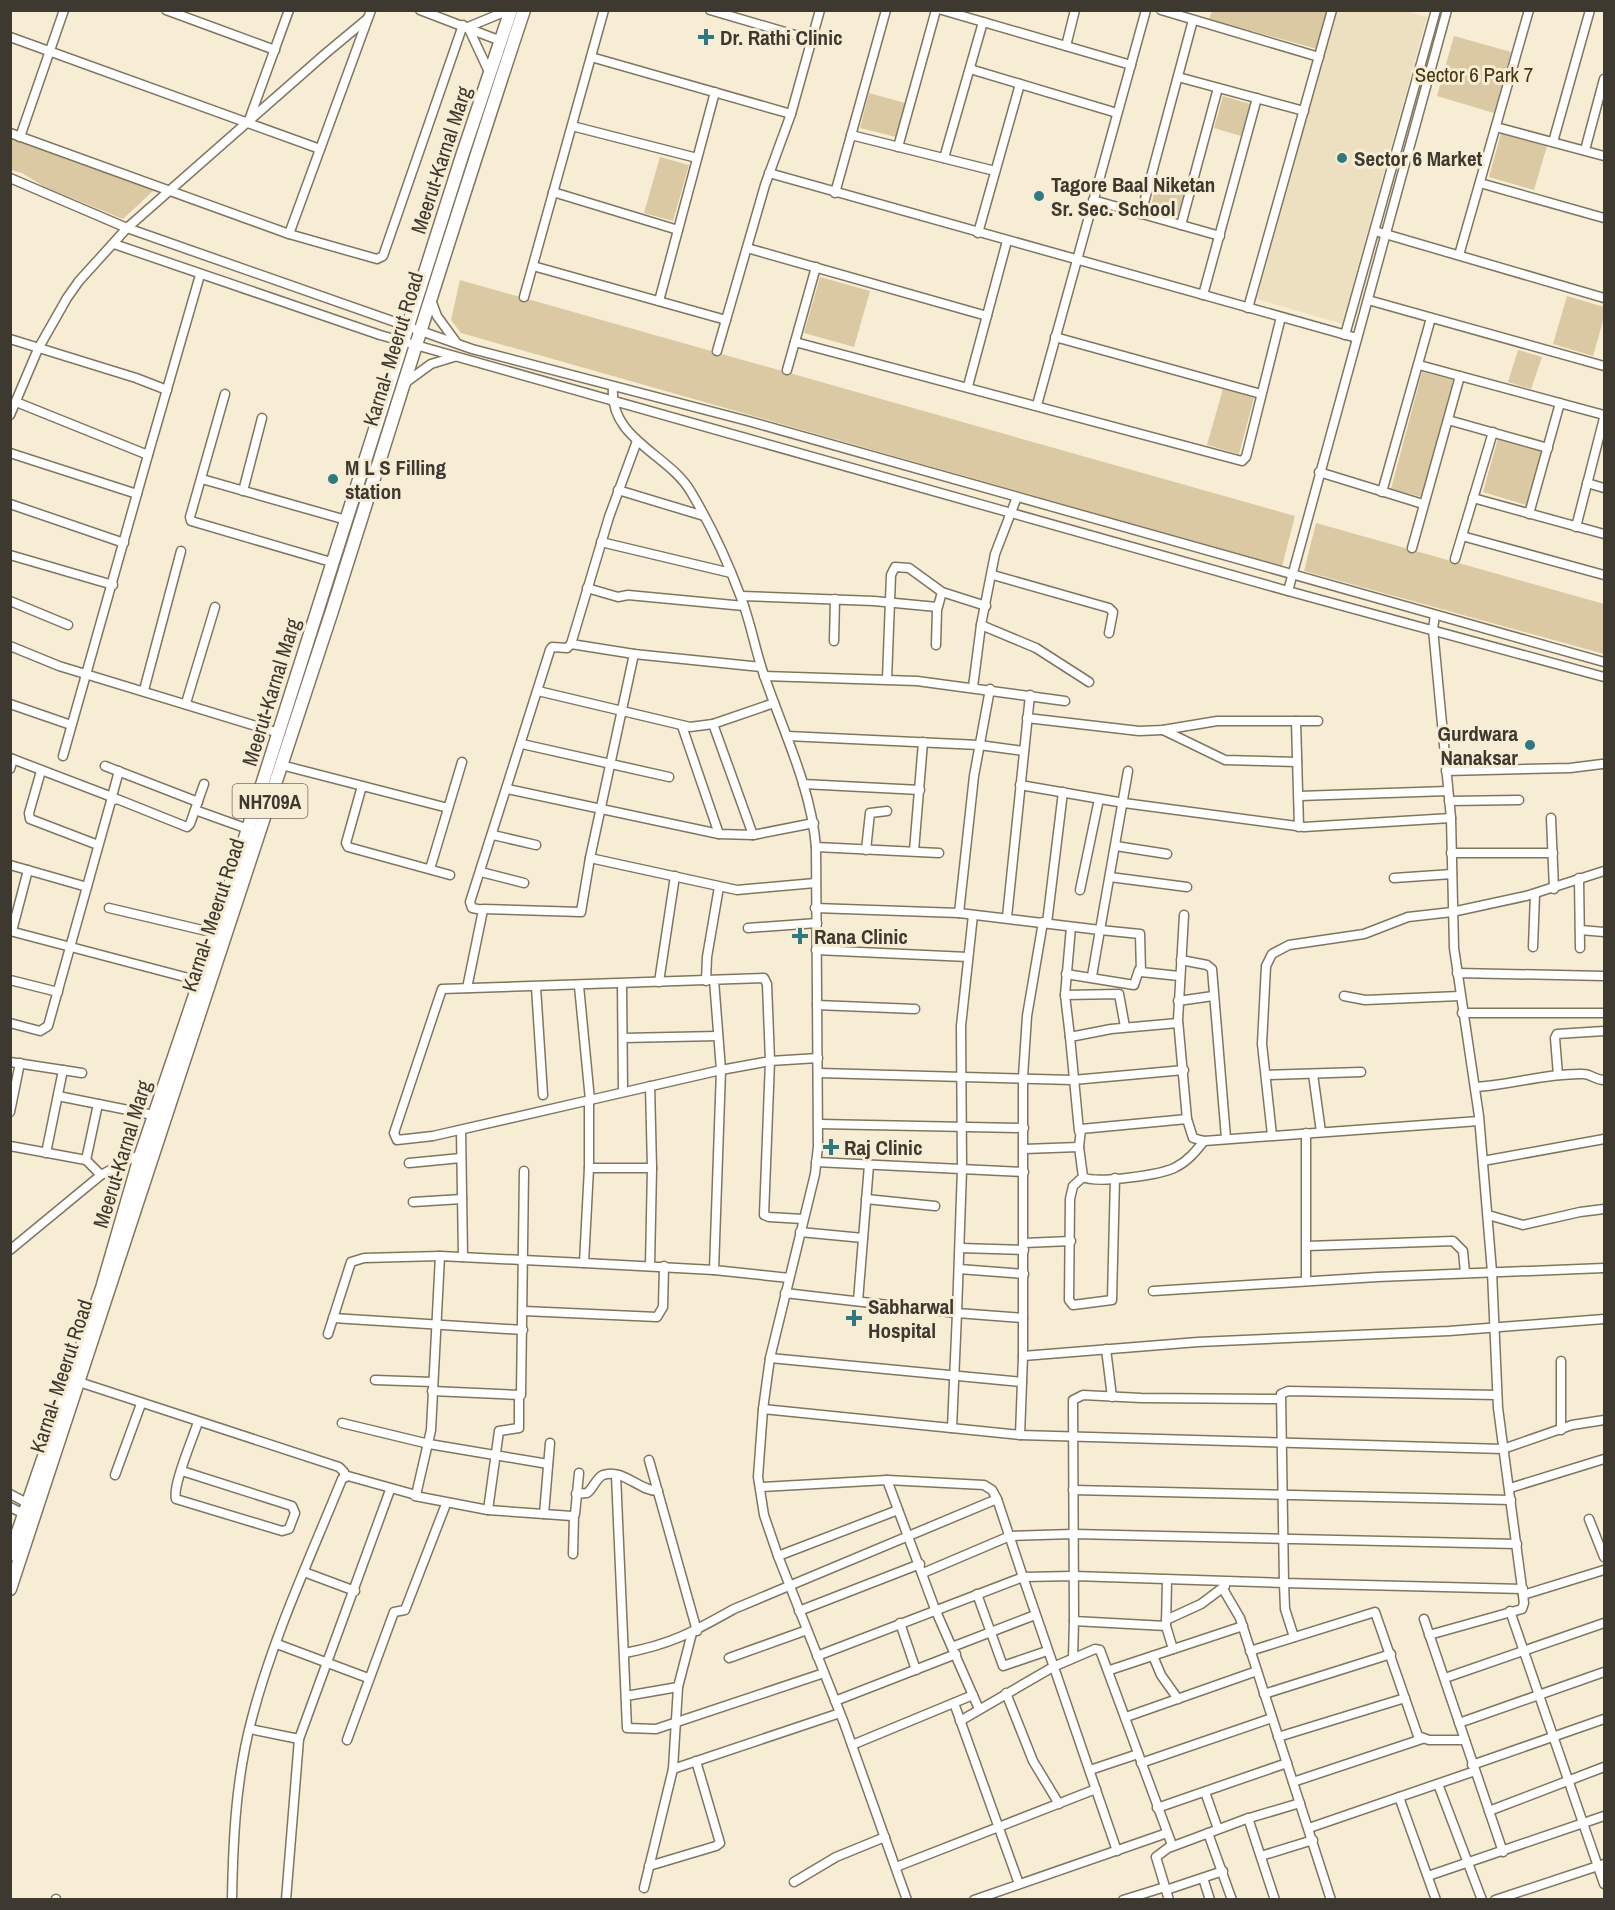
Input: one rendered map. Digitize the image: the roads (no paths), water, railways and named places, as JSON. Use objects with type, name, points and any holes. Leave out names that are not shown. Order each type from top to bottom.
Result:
[{"type":"highway","name":"Meerut-Karnal Marg","points":[[10,1555],[31,1511],[102,1288],[140,1156],[200,981],[331,562],[414,329],[510,10]]},
{"type":"highway","name":"Karnal- Meerut Road","points":[[414,329],[430,296],[524,10]]},
{"type":"highway","name":"Karnal- Meerut Road","points":[[10,1589],[31,1511],[79,1382],[281,765],[402,385],[409,344]]},
{"type":"street","points":[[20,137],[64,10]]},
{"type":"street","points":[[166,10],[275,50]]},
{"type":"street","points":[[248,123],[289,10]]},
{"type":"street","points":[[420,10],[501,41]]},
{"type":"street","points":[[466,26],[510,10]]},
{"type":"street","points":[[524,297],[604,10]]},
{"type":"street","points":[[710,10],[812,40]]},
{"type":"street","points":[[717,351],[769,173],[791,114],[820,10]]},
{"type":"street","points":[[835,193],[886,10]]},
{"type":"street","points":[[898,147],[936,10]]},
{"type":"street","points":[[942,10],[1131,65]]},
{"type":"street","points":[[1066,46],[1075,10]]},
{"type":"street","points":[[1037,405],[1146,10]]},
{"type":"street","points":[[1161,10],[1319,57]]},
{"type":"street","points":[[1248,308],[1332,10]]},
{"type":"street","points":[[1345,335],[1436,10]]},
{"type":"street","points":[[1288,591],[1447,10]]},
{"type":"street","points":[[1459,255],[1529,10]]},
{"type":"street","points":[[1552,142],[1590,10]]},
{"type":"street","points":[[289,234],[369,15]]},
{"type":"street","points":[[10,415],[38,349],[67,298],[127,228],[369,15]]},
{"type":"street","points":[[1141,214],[1193,20]]},
{"type":"street","points":[[944,158],[983,22]]},
{"type":"street","points":[[466,26],[490,75]]},
{"type":"street","points":[[10,133],[289,234],[371,259],[383,256],[466,26]]},
{"type":"street","points":[[10,37],[320,149]]},
{"type":"street","points":[[591,57],[791,114]]},
{"type":"street","points":[[970,69],[1118,113]]},
{"type":"street","points":[[1178,77],[1304,111]]},
{"type":"street","points":[[1585,150],[1605,79]]},
{"type":"street","points":[[978,233],[1020,84]]},
{"type":"street","points":[[1181,225],[1218,88]]},
{"type":"street","points":[[660,301],[715,92]]},
{"type":"street","points":[[1203,295],[1257,98]]},
{"type":"street","points":[[572,126],[697,158]]},
{"type":"street","points":[[1496,127],[1605,156]]},
{"type":"street","points":[[851,135],[995,171]]},
{"type":"street","points":[[769,173],[1357,338]]},
{"type":"street","points":[[10,178],[127,228],[457,344],[613,388],[748,421],[1605,662]]},
{"type":"street","points":[[1480,183],[1605,218]]},
{"type":"street","points":[[553,192],[678,230]]},
{"type":"street","points":[[1093,200],[1220,236]]},
{"type":"street","points":[[1375,231],[1605,298]]},
{"type":"street","points":[[968,386],[1007,241]]},
{"type":"street","points":[[114,244],[409,344],[1288,591],[1605,677]]},
{"type":"street","points":[[747,248],[987,316]]},
{"type":"street","points":[[533,266],[726,320]]},
{"type":"street","points":[[787,370],[816,267]]},
{"type":"street","points":[[63,756],[201,274]]},
{"type":"street","points":[[430,296],[437,316],[457,344]]},
{"type":"street","points":[[1368,300],[1605,366]]},
{"type":"street","points":[[795,342],[968,386],[1242,461],[1246,457],[1281,317]]},
{"type":"street","points":[[1382,492],[1431,318]]},
{"type":"street","points":[[1055,337],[1262,394]]},
{"type":"street","points":[[10,339],[136,378],[167,390]]},
{"type":"street","points":[[402,385],[431,364],[454,357]]},
{"type":"street","points":[[1419,365],[1605,417],[1576,526]]},
{"type":"street","points":[[1412,548],[1460,376]]},
{"type":"street","points":[[613,388],[612,402],[621,423],[637,441],[682,478],[704,516],[731,573],[741,596],[761,667],[787,736],[814,823],[819,1073],[816,1162],[770,1358],[763,1409],[760,1487],[764,1515],[778,1556],[852,1745],[906,1899]]},
{"type":"street","points":[[225,394],[190,517],[194,523],[331,562]]},
{"type":"street","points":[[16,402],[148,455]]},
{"type":"street","points":[[1529,514],[1560,404]]},
{"type":"street","points":[[243,491],[262,418]]},
{"type":"street","points":[[1448,420],[1548,448]]},
{"type":"street","points":[[1455,559],[1493,432]]},
{"type":"street","points":[[634,654],[590,858],[581,912],[483,909],[470,906],[551,648],[567,648],[571,644],[601,542],[637,441]]},
{"type":"street","points":[[10,453],[137,494]]},
{"type":"street","points":[[1320,472],[1423,504]]},
{"type":"street","points":[[202,479],[346,520]]},
{"type":"street","points":[[1587,483],[1605,488]]},
{"type":"street","points":[[618,490],[704,516]]},
{"type":"street","points":[[974,687],[981,625],[993,575],[996,548],[1017,497]]},
{"type":"street","points":[[1473,498],[1605,534]]},
{"type":"street","points":[[10,504],[124,543]]},
{"type":"street","points":[[1462,536],[1605,575]]},
{"type":"street","points":[[601,542],[731,573]]},
{"type":"street","points":[[144,690],[181,551]]},
{"type":"street","points":[[10,555],[112,585]]},
{"type":"street","points":[[887,680],[892,603],[891,575],[898,566],[909,568],[942,592],[986,606]]},
{"type":"street","points":[[993,575],[1109,608],[1113,612],[1109,633]]},
{"type":"street","points":[[587,588],[618,597],[628,595],[744,606]]},
{"type":"street","points":[[936,645],[937,607],[942,592]]},
{"type":"street","points":[[741,596],[835,599],[937,607]]},
{"type":"street","points":[[834,641],[835,599]]},
{"type":"street","points":[[10,601],[68,625]]},
{"type":"street","points":[[186,703],[215,607]]},
{"type":"street","points":[[1429,1635],[1523,1607],[1523,1592],[1497,1395],[1492,1272],[1479,1121],[1457,973],[1452,912],[1451,818],[1433,629],[1435,615]]},
{"type":"street","points":[[981,625],[1036,648],[1089,682]]},
{"type":"street","points":[[571,644],[634,654],[761,667]]},
{"type":"street","points":[[10,646],[38,659],[279,733]]},
{"type":"street","points":[[764,676],[887,680],[974,687],[1065,701]]},
{"type":"street","points":[[959,913],[978,745],[990,689]]},
{"type":"street","points":[[538,690],[682,726],[713,724],[774,703]]},
{"type":"street","points":[[1006,917],[1030,695]]},
{"type":"street","points":[[10,704],[71,725]]},
{"type":"street","points":[[1027,718],[1111,729],[1163,730],[1203,722],[1318,721]]},
{"type":"street","points":[[1296,721],[1299,827]]},
{"type":"street","points":[[713,724],[753,836]]},
{"type":"street","points":[[682,726],[719,834]]},
{"type":"street","points":[[1163,730],[1225,760],[1297,762]]},
{"type":"street","points":[[787,736],[978,745],[1024,752]]},
{"type":"street","points":[[914,851],[923,742]]},
{"type":"street","points":[[522,744],[669,777]]},
{"type":"street","points":[[10,769],[12,758],[111,799],[117,799],[187,827],[204,784]]},
{"type":"street","points":[[429,869],[462,762]]},
{"type":"street","points":[[1446,771],[1570,768],[1602,764]]},
{"type":"street","points":[[281,765],[448,808]]},
{"type":"street","points":[[105,766],[248,829]]},
{"type":"street","points":[[41,771],[29,813],[30,819],[98,845]]},
{"type":"street","points":[[10,1023],[40,1031],[46,1029],[119,771]]},
{"type":"street","points":[[1092,976],[1128,771]]},
{"type":"street","points":[[803,784],[920,790]]},
{"type":"street","points":[[1020,785],[1124,803],[1299,827],[1451,818]]},
{"type":"street","points":[[362,786],[346,843],[348,847],[450,875]]},
{"type":"street","points":[[507,789],[719,834],[753,836],[814,823]]},
{"type":"street","points":[[1020,1435],[1024,1274],[1023,1077],[1027,1016],[1045,922],[1063,792]]},
{"type":"street","points":[[1299,796],[1449,796],[1519,800]]},
{"type":"street","points":[[1080,890],[1099,799]]},
{"type":"street","points":[[866,850],[870,813],[887,811]]},
{"type":"street","points":[[1551,818],[1554,889]]},
{"type":"street","points":[[493,835],[536,844]]},
{"type":"street","points":[[1116,846],[1167,854]]},
{"type":"street","points":[[816,847],[939,853]]},
{"type":"street","points":[[1451,853],[1553,853]]},
{"type":"street","points":[[590,858],[719,887],[749,891],[815,883]]},
{"type":"street","points":[[10,865],[87,887]]},
{"type":"street","points":[[28,870],[11,931],[200,981]]},
{"type":"street","points":[[1272,1135],[1262,1044],[1266,966],[1272,954],[1289,945],[1364,934],[1408,917],[1452,912],[1535,894],[1605,871]]},
{"type":"street","points":[[481,872],[524,883]]},
{"type":"street","points":[[1394,878],[1452,874]]},
{"type":"street","points":[[659,982],[675,876]]},
{"type":"street","points":[[1110,877],[1187,887]]},
{"type":"street","points":[[1579,878],[1580,948]]},
{"type":"street","points":[[714,1270],[721,1070],[707,957],[719,887]]},
{"type":"street","points":[[1533,947],[1535,894]]},
{"type":"street","points":[[109,908],[215,933]]},
{"type":"street","points":[[815,908],[959,913],[1140,934],[1142,939],[1139,970],[1134,985],[1092,976],[1066,974]]},
{"type":"street","points":[[467,988],[483,909]]},
{"type":"street","points":[[952,1428],[962,1169],[961,1026],[973,915]]},
{"type":"street","points":[[1184,915],[1178,1023],[1187,1119],[1193,1138],[1204,1141],[1479,1121]]},
{"type":"street","points":[[748,928],[817,923]]},
{"type":"street","points":[[1071,927],[1065,995],[1083,1177]]},
{"type":"street","points":[[1580,930],[1605,932]]},
{"type":"street","points":[[816,951],[968,957]]},
{"type":"street","points":[[1181,960],[1210,966],[1226,1138]]},
{"type":"street","points":[[1139,970],[1179,976]]},
{"type":"street","points":[[1457,973],[1605,976]]},
{"type":"street","points":[[803,1219],[764,1215],[770,1061],[766,980],[759,977],[579,986],[449,987],[440,992],[394,1133],[397,1140],[405,1141],[721,1070],[770,1061],[818,1058]]},
{"type":"street","points":[[10,980],[58,992]]},
{"type":"street","points":[[622,984],[623,1092]]},
{"type":"street","points":[[579,986],[590,1100],[584,1263]]},
{"type":"street","points":[[536,987],[543,1095]]},
{"type":"street","points":[[1065,995],[1119,994],[1125,1027]]},
{"type":"street","points":[[1178,1000],[1212,996]]},
{"type":"street","points":[[1344,996],[1365,1000],[1460,996]]},
{"type":"street","points":[[817,1005],[915,1009]]},
{"type":"street","points":[[1462,1013],[1605,1013]]},
{"type":"street","points":[[1070,1037],[1125,1027],[1178,1023]]},
{"type":"street","points":[[1558,1075],[1555,1038],[1557,1034],[1605,1031]]},
{"type":"street","points":[[623,1038],[718,1036]]},
{"type":"street","points":[[10,1062],[82,1073]]},
{"type":"street","points":[[10,1112],[20,1064]]},
{"type":"street","points":[[46,1153],[63,1070]]},
{"type":"street","points":[[819,1073],[1073,1080],[1184,1070]]},
{"type":"street","points":[[1266,1074],[1361,1072]]},
{"type":"street","points":[[1313,1074],[1321,1132]]},
{"type":"street","points":[[1475,1087],[1558,1075],[1584,1074],[1594,1080],[1605,1080]]},
{"type":"street","points":[[650,1086],[652,1168],[650,1266]]},
{"type":"street","points":[[58,1096],[153,1115]]},
{"type":"street","points":[[86,1160],[98,1104]]},
{"type":"street","points":[[1079,1131],[1085,1128],[1187,1119]]},
{"type":"street","points":[[819,1124],[1024,1128]]},
{"type":"street","points":[[461,1130],[463,1257]]},
{"type":"street","points":[[1306,1133],[1306,1281]]},
{"type":"street","points":[[1483,1161],[1605,1139]]},
{"type":"street","points":[[1083,1177],[1115,1178],[1174,1169],[1189,1158],[1204,1141]]},
{"type":"street","points":[[10,1146],[86,1160],[101,1175]]},
{"type":"street","points":[[1024,1149],[1079,1147]]},
{"type":"street","points":[[12,1246],[101,1175],[140,1156],[152,1161]]},
{"type":"street","points":[[408,1163],[461,1158]]},
{"type":"street","points":[[816,1162],[1024,1172]]},
{"type":"street","points":[[858,1301],[869,1165]]},
{"type":"street","points":[[589,1168],[652,1168]]},
{"type":"street","points":[[488,1510],[500,1430],[519,1428],[524,1311],[522,1260],[524,1171]]},
{"type":"street","points":[[1083,1177],[1072,1189],[1070,1302],[1073,1305],[1110,1302],[1113,1296],[1115,1178]]},
{"type":"street","points":[[412,1202],[462,1199]]},
{"type":"street","points":[[866,1200],[936,1206]]},
{"type":"street","points":[[1488,1215],[1523,1225],[1580,1212],[1605,1209]]},
{"type":"street","points":[[800,1232],[863,1238]]},
{"type":"street","points":[[960,1248],[1024,1246],[1071,1240]]},
{"type":"street","points":[[1307,1246],[1453,1241],[1463,1251],[1465,1273]]},
{"type":"street","points":[[328,1334],[351,1262],[364,1258],[440,1256],[664,1266],[789,1278]]},
{"type":"street","points":[[415,1496],[429,1444],[440,1256]]},
{"type":"street","points":[[524,1311],[657,1317],[663,1307],[664,1266]]},
{"type":"street","points":[[1154,1291],[1306,1281],[1605,1268]]},
{"type":"street","points":[[959,1269],[1024,1274]]},
{"type":"street","points":[[785,1293],[957,1313],[1023,1318]]},
{"type":"street","points":[[333,1318],[523,1330]]},
{"type":"street","points":[[1023,1356],[1216,1341],[1449,1331],[1605,1319]]},
{"type":"street","points":[[1106,1349],[1112,1396]]},
{"type":"street","points":[[770,1358],[1022,1382]]},
{"type":"street","points":[[1561,1361],[1561,1430]]},
{"type":"street","points":[[375,1380],[519,1397]]},
{"type":"street","points":[[79,1382],[339,1467],[344,1472],[344,1477],[277,1644],[250,1729],[236,1817],[232,1899]]},
{"type":"street","points":[[1294,1637],[1285,1609],[1281,1394],[1288,1391],[1497,1395]]},
{"type":"street","points":[[1072,1658],[1075,1397],[1083,1395],[1280,1400]]},
{"type":"street","points":[[115,1475],[141,1404]]},
{"type":"street","points":[[763,1409],[1020,1435],[1503,1449],[1584,1422],[1605,1420]]},
{"type":"street","points":[[182,1471],[292,1506],[295,1513],[289,1529],[282,1531],[176,1499],[175,1493],[182,1471],[198,1422]]},
{"type":"street","points":[[342,1423],[429,1444],[548,1464]]},
{"type":"street","points":[[544,1514],[550,1443]]},
{"type":"street","points":[[1510,1488],[1584,1463],[1605,1459]]},
{"type":"street","points":[[644,1888],[673,1768],[674,1722],[678,1687],[695,1632],[649,1460]]},
{"type":"street","points":[[573,1554],[574,1516],[579,1473]]},
{"type":"street","points":[[576,1494],[588,1493],[601,1476],[616,1475],[658,1491]]},
{"type":"street","points":[[616,1475],[625,1653],[625,1724],[628,1729],[656,1730],[824,1673]]},
{"type":"street","points":[[344,1477],[446,1504],[488,1510],[574,1516]]},
{"type":"street","points":[[760,1487],[886,1480],[984,1485],[992,1490],[1010,1536],[1047,1651],[1117,1851]]},
{"type":"street","points":[[886,1480],[922,1569],[935,1609],[979,1709]]},
{"type":"street","points":[[286,1899],[299,1739],[390,1490]]},
{"type":"street","points":[[1073,1490],[1284,1497],[1511,1500]]},
{"type":"street","points":[[10,1494],[31,1511]]},
{"type":"street","points":[[625,1653],[673,1642],[734,1609],[997,1499]]},
{"type":"street","points":[[347,1740],[394,1612],[405,1611],[446,1504]]},
{"type":"street","points":[[10,1507],[31,1511]]},
{"type":"street","points":[[778,1556],[898,1510]]},
{"type":"street","points":[[1589,1519],[1605,1557]]},
{"type":"street","points":[[800,1611],[1010,1536],[1073,1534],[1517,1544]]},
{"type":"street","points":[[817,1656],[1023,1577],[1074,1576],[1523,1592],[1605,1570]]},
{"type":"street","points":[[304,1572],[355,1591]]},
{"type":"street","points":[[1167,1580],[1166,1623],[1173,1649]]},
{"type":"street","points":[[1074,1621],[1166,1623],[1193,1608],[1230,1582]]},
{"type":"street","points":[[1222,1589],[1238,1612],[1243,1626],[1331,1899]]},
{"type":"street","points":[[977,1594],[1003,1666],[1047,1651]]},
{"type":"street","points":[[1510,1611],[1583,1823],[1601,1865],[1605,1884]]},
{"type":"street","points":[[1251,1651],[1375,1612],[1422,1739]]},
{"type":"street","points":[[835,1701],[916,1670],[992,1632],[1035,1615]]},
{"type":"street","points":[[1424,1618],[1503,1852]]},
{"type":"street","points":[[900,1623],[916,1670]]},
{"type":"street","points":[[1445,1678],[1605,1623]]},
{"type":"street","points":[[1110,1670],[1243,1626]]},
{"type":"street","points":[[729,1658],[807,1630]]},
{"type":"street","points":[[277,1644],[369,1678]]},
{"type":"street","points":[[960,1721],[1053,1667],[1098,1649],[1110,1670],[1172,1846]]},
{"type":"street","points":[[1264,1694],[1391,1654]]},
{"type":"street","points":[[1153,1656],[1161,1675],[1178,1699]]},
{"type":"street","points":[[1126,1717],[1257,1671]]},
{"type":"street","points":[[1459,1723],[1605,1672]]},
{"type":"street","points":[[626,1696],[678,1687]]},
{"type":"street","points":[[1006,1693],[1033,1761],[1059,1804]]},
{"type":"street","points":[[852,1745],[973,1695]]},
{"type":"street","points":[[1278,1737],[1405,1698]]},
{"type":"street","points":[[954,1703],[1019,1884]]},
{"type":"street","points":[[673,1768],[840,1713]]},
{"type":"street","points":[[1142,1763],[1272,1718]]},
{"type":"street","points":[[1309,1828],[1438,1784],[1474,1768],[1605,1719]]},
{"type":"street","points":[[250,1729],[299,1739]]},
{"type":"street","points":[[1293,1782],[1422,1739],[1465,1740]]},
{"type":"street","points":[[1090,1770],[1138,1754]]},
{"type":"street","points":[[650,1866],[720,1843],[696,1761]]},
{"type":"street","points":[[1157,1808],[1287,1763]]},
{"type":"street","points":[[1489,1811],[1605,1767]]},
{"type":"street","points":[[1438,1784],[1482,1899]]},
{"type":"street","points":[[896,1867],[1096,1789]]},
{"type":"street","points":[[1205,1792],[1218,1829]]},
{"type":"street","points":[[1399,1797],[1436,1899]]},
{"type":"street","points":[[1169,1899],[1156,1857],[1172,1846],[1248,1818],[1300,1803]]},
{"type":"street","points":[[1428,1876],[1605,1816]]},
{"type":"street","points":[[1248,1818],[1275,1899]]},
{"type":"street","points":[[974,1899],[1167,1833]]},
{"type":"street","points":[[1208,1833],[1232,1899]]},
{"type":"street","points":[[794,1882],[836,1857],[885,1837]]},
{"type":"street","points":[[1261,1856],[1313,1840]]},
{"type":"street","points":[[1495,1899],[1601,1865]]},
{"type":"street","points":[[1123,1899],[1223,1871]]},
{"type":"street","points":[[1203,1878],[1210,1899]]},
{"type":"place","name":"Dr. Rathi Clinic","points":[[706,37]]},
{"type":"place","name":"Sector 6 Market","points":[[1342,158]]},
{"type":"place","name":"Tagore Baal Niketan Sr. Sec. School","points":[[1039,196]]},
{"type":"place","name":"M L S Filling station","points":[[333,479]]},
{"type":"place","name":"Gurdwara Nanaksar","points":[[1530,745]]},
{"type":"place","name":"Rana Clinic","points":[[800,936]]},
{"type":"place","name":"Raj Clinic","points":[[831,1147]]},
{"type":"place","name":"Sabharwal Hospital","points":[[854,1318]]},
{"type":"park label","name":"Sector 6 Park 7","points":[[1474,74]]}]
